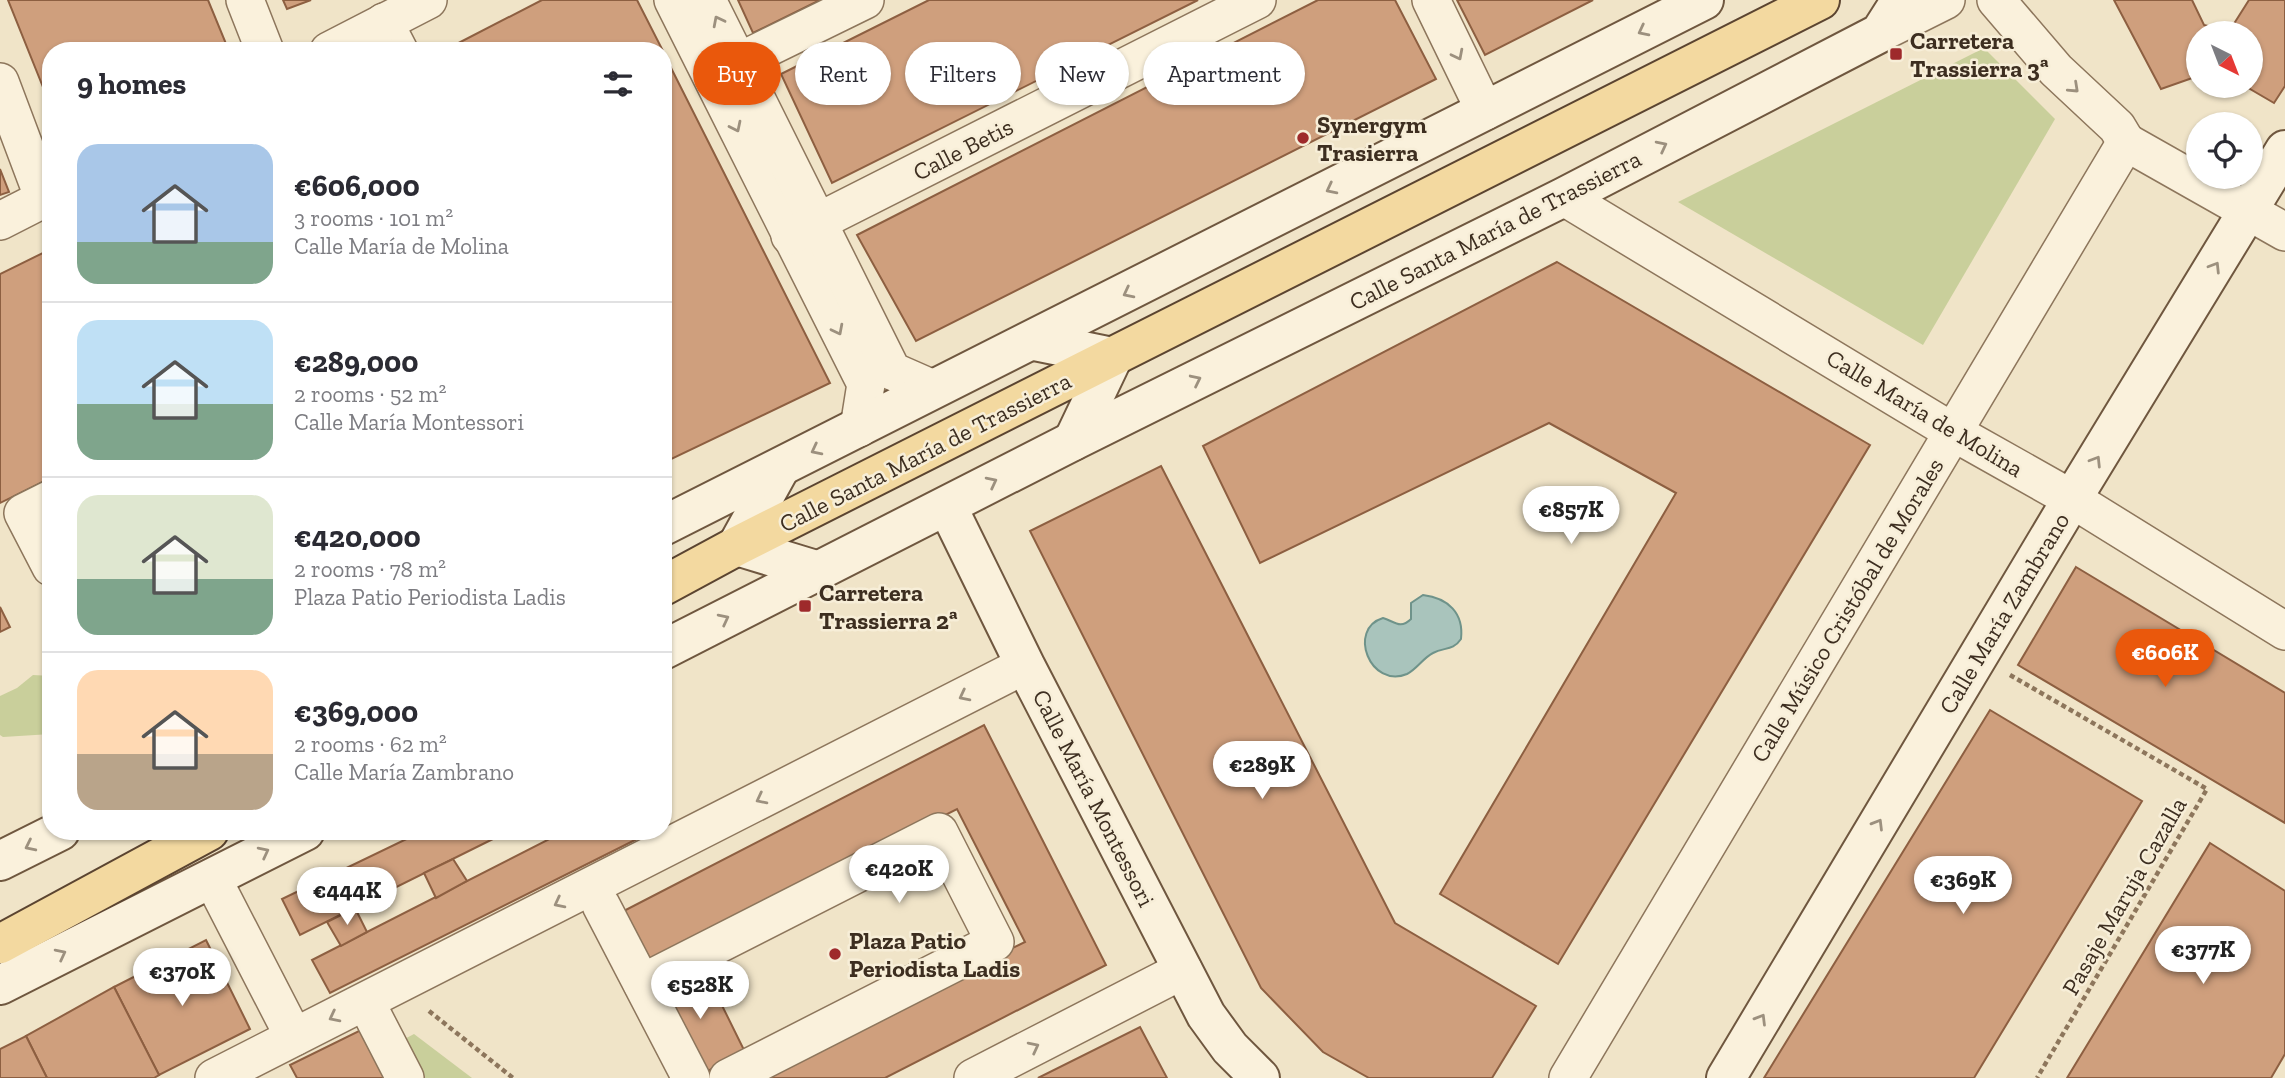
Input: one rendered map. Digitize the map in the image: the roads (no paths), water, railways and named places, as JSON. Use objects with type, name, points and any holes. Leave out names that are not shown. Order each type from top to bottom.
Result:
[{"type":"main road","name":"Calle Santa María de Trassierra","points":[[672,522],[933,389],[1034,341],[1704,0]]},
{"type":"main road","name":"Calle Santa María de Trassierra","points":[[672,581],[1820,0]]},
{"type":"main road","points":[[1880,33],[1901,0]]},
{"type":"main road","name":"Calle Santa María de Trassierra","points":[[672,645],[1073,441],[1564,197],[1880,33]]},
{"type":"main road","name":"Calle María Zambrano","points":[[1726,1078],[2072,499],[2285,150]]},
{"type":"main road","name":"Calle Santa María de Trassierra","points":[[1034,341],[1113,357]]},
{"type":"main road","name":"Calle Santa María de Trassierra","points":[[1073,441],[1113,357]]},
{"type":"main road","name":"Calle Santa María de Trassierra","points":[[737,546],[780,468]]},
{"type":"main road","name":"Calle María Montessori","points":[[947,506],[1025,665],[1206,1015],[1230,1048],[1260,1078]]},
{"type":"main road","name":"Calle Santa María de Trassierra","points":[[737,546],[819,571]]},
{"type":"main road","points":[[0,861],[42,840]]},
{"type":"main road","points":[[0,944],[192,840]]},
{"type":"main road","points":[[0,985],[287,840]]},
{"type":"street","points":[[245,0],[261,42]]},
{"type":"street","points":[[366,42],[391,36],[428,0]]},
{"type":"street","points":[[673,0],[704,42]]},
{"type":"street","points":[[707,0],[717,42]]},
{"type":"street","points":[[779,42],[865,0]]},
{"type":"street","name":"Calle Betis","points":[[804,229],[1257,0]]},
{"type":"street","points":[[1431,0],[1485,111]]},
{"type":"street","points":[[1880,33],[1946,0]]},
{"type":"street","points":[[1996,0],[2056,70],[2117,128],[2126,142],[2285,232]]},
{"type":"street","points":[[0,82],[42,185]]},
{"type":"street","points":[[742,105],[804,229],[866,384],[859,428]]},
{"type":"street","name":"Calle Músico Cristóbal de Morales","points":[[1568,1078],[2126,142]]},
{"type":"street","name":"Calle María de Molina","points":[[1564,197],[1953,432],[2072,499],[2285,631]]},
{"type":"street","points":[[0,221],[42,200]]},
{"type":"street","points":[[804,229],[892,371],[933,389]]},
{"type":"street","points":[[42,504],[23,513],[42,550]]},
{"type":"street","points":[[214,1078],[255,1069],[294,1037],[1025,665]]},
{"type":"street","points":[[642,984],[939,832],[995,942],[728,1078]]},
{"type":"street","points":[[212,878],[294,1037]]},
{"type":"street","points":[[601,905],[691,1078]]},
{"type":"street","points":[[973,1078],[1183,970]]},
{"type":"street","points":[[374,1018],[405,1078]]},
{"type":"water","points":[[1423,595],[1440,599],[1452,608],[1460,622],[1461,639],[1452,647],[1429,655],[1407,674],[1394,676],[1383,673],[1374,666],[1368,656],[1366,634],[1372,624],[1383,618],[1397,624],[1407,622],[1411,619],[1411,603]]},
{"type":"place","name":"Carretera Trassierra 3ª","points":[[1896,54]]},
{"type":"place","name":"Synergym Trasierra","points":[[1303,138]]},
{"type":"place","name":"Carretera Trassierra 2ª","points":[[805,606]]},
{"type":"place","name":"Plaza Patio Periodista Ladis","points":[[835,954]]}]
